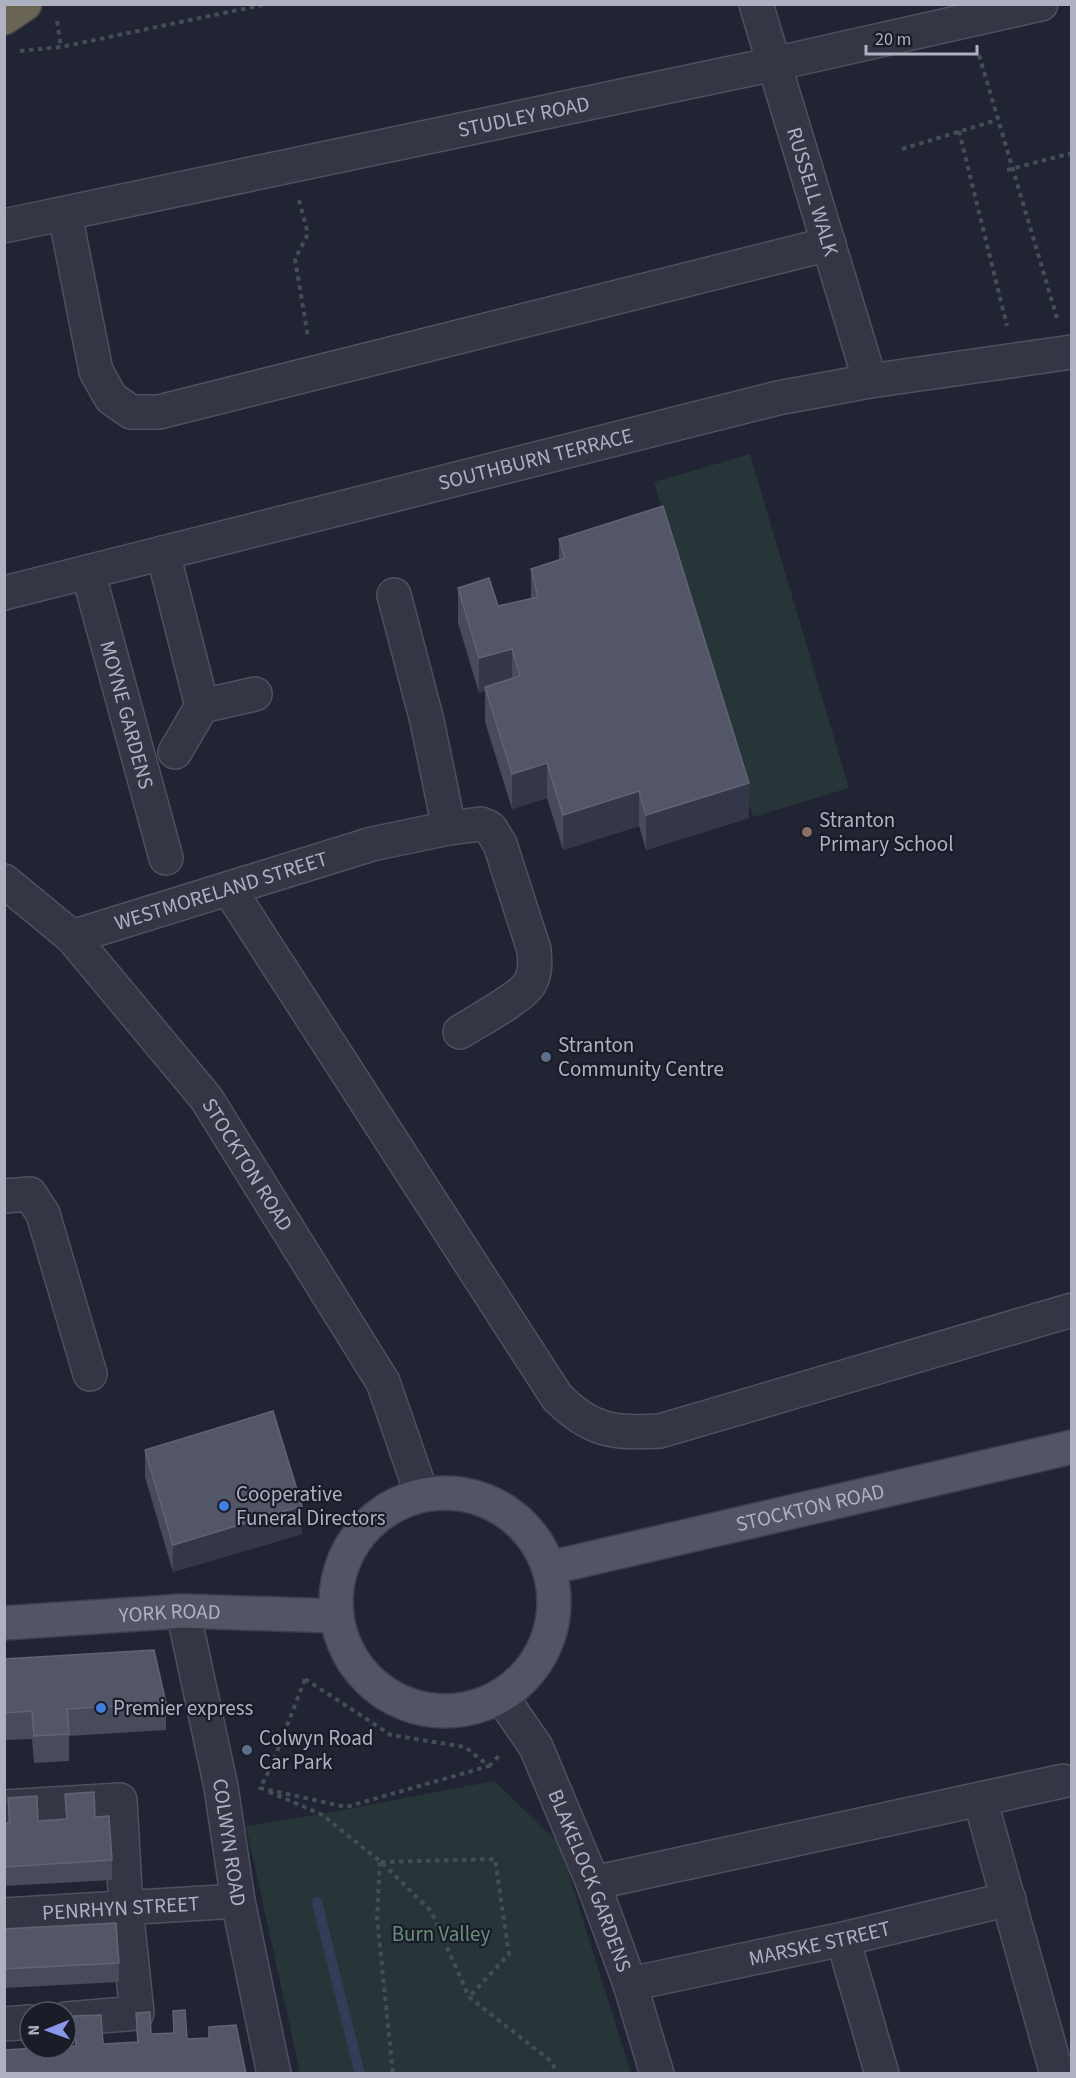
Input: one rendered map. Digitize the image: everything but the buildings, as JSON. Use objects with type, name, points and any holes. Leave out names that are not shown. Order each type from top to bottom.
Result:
[{"type":"highway","points":[[4,18],[25,4]]},
{"type":"main road","name":"STOCKTON ROAD","points":[[549,1568],[1071,1447]]},
{"type":"main road","points":[[454,1493],[484,1500],[512,1516],[534,1539],[549,1568],[554,1597],[551,1626],[541,1654],[524,1678],[501,1696],[467,1709],[432,1711],[397,1701],[368,1680],[346,1651],[336,1616],[337,1584],[347,1553],[365,1526],[392,1506],[422,1495],[454,1493]]},
{"type":"main road","name":"YORK ROAD","points":[[4,1623],[183,1611],[336,1616]]},
{"type":"street","name":"RUSSELL WALK","points":[[756,4],[870,381]]},
{"type":"street","name":"STUDLEY ROAD","points":[[4,226],[774,64],[1041,4]]},
{"type":"street","points":[[64,214],[96,371],[111,398],[131,412],[159,412],[829,244]]},
{"type":"street","name":"SOUTHBURN TERRACE","points":[[4,593],[778,398],[870,381],[1070,353]]},
{"type":"street","points":[[163,553],[202,706],[175,752]]},
{"type":"street","name":"MOYNE GARDENS","points":[[88,572],[166,858]]},
{"type":"street","points":[[394,595],[427,721],[449,828]]},
{"type":"street","points":[[202,706],[255,694]]},
{"type":"street","name":"WESTMORELAND STREET","points":[[72,937],[372,844],[449,828],[481,824],[490,828],[500,844],[534,950],[536,967],[530,984],[513,999],[460,1032]]},
{"type":"street","name":"STOCKTON ROAD","points":[[4,881],[72,937],[206,1098],[383,1382],[422,1495]]},
{"type":"street","points":[[229,889],[557,1397],[572,1413],[592,1425],[625,1433],[660,1431],[1071,1310]]},
{"type":"street","points":[[4,1196],[30,1194],[43,1214],[90,1374]]},
{"type":"street","name":"COLWYN ROAD","points":[[183,1611],[221,1786],[238,1901],[274,2073]]},
{"type":"street","name":"BLAKELOCK GARDENS","points":[[501,1696],[536,1747],[593,1883],[630,1984],[657,2073]]},
{"type":"street","points":[[593,1883],[1063,1781]]},
{"type":"street","points":[[980,1799],[1057,2073]]},
{"type":"street","points":[[4,1807],[120,1800],[126,1908],[137,2013],[78,2018]]},
{"type":"street","name":"MARSKE STREET","points":[[630,1984],[843,1939],[1009,1899]]},
{"type":"street","name":"PENRHYN STREET","points":[[4,1915],[238,1901]]},
{"type":"street","points":[[843,1939],[882,2073]]},
{"type":"path","points":[[16,52],[61,47],[267,4]]},
{"type":"path","points":[[56,14],[61,47]]},
{"type":"path","points":[[970,20],[997,120],[1070,353]]},
{"type":"path","points":[[902,149],[997,120]]},
{"type":"path","points":[[959,131],[1016,360]]},
{"type":"path","points":[[1007,170],[1071,153]]},
{"type":"path","points":[[291,166],[308,234],[295,259],[314,373]]},
{"type":"path","points":[[305,1679],[391,1735],[465,1747],[489,1766],[346,1806],[260,1788],[271,1767],[305,1679]]},
{"type":"path","points":[[260,1788],[321,1814],[381,1862],[431,1911],[469,1997],[552,2062],[556,2073]]},
{"type":"path","points":[[381,1862],[495,1859],[509,1954],[469,1997]]},
{"type":"path","points":[[381,1862],[376,1918],[393,2073]]},
{"type":"green space","points":[[750,454],[849,788],[753,817],[654,482]]},
{"type":"green space","name":"Burn Valley","points":[[494,1781],[559,1843],[631,2073],[300,2073],[246,1826]]},
{"type":"waterway","points":[[317,1902],[360,2074]]},
{"type":"place","name":"Stranton Primary School","points":[[807,832]]},
{"type":"place","name":"Stranton Community Centre","points":[[546,1057]]},
{"type":"place","name":"Cooperative Funeral Directors","points":[[224,1506]]},
{"type":"place","name":"Premier express","points":[[101,1708]]},
{"type":"place","name":"Colwyn Road Car Park","points":[[247,1750]]}]
